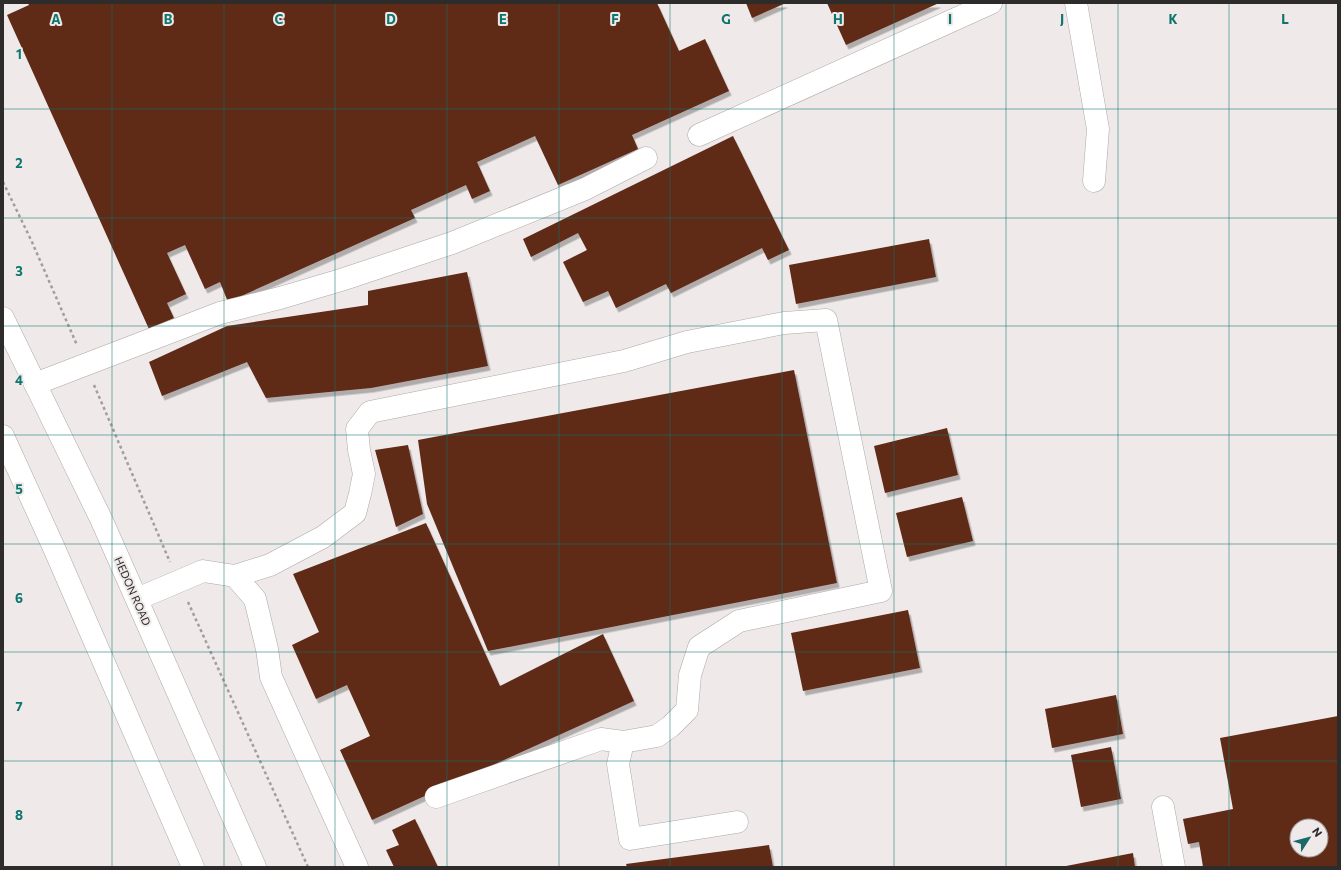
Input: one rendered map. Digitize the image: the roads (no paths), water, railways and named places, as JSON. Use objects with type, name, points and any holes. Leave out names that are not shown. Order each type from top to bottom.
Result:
[{"type":"main road","points":[[699,135],[991,3]]},
{"type":"main road","points":[[1076,3],[1098,129],[1094,181]]},
{"type":"main road","points":[[35,384],[220,313],[280,298],[341,280],[452,243],[585,188],[646,158]]},
{"type":"main road","name":"HEDON ROAD","points":[[3,318],[102,521],[255,867]]},
{"type":"main road","points":[[137,599],[203,571],[235,576],[270,565],[323,538],[355,513],[364,474],[359,450],[357,429],[370,412],[624,360],[687,342],[784,323],[826,320],[881,591],[739,621],[699,647],[690,675],[687,710],[671,726],[657,736],[623,742],[601,739],[436,797]]},
{"type":"main road","points":[[3,436],[54,548],[193,867]]},
{"type":"main road","points":[[235,576],[255,599],[267,649],[271,677],[357,867]]},
{"type":"main road","points":[[623,742],[618,764],[630,839],[737,822]]},
{"type":"main road","points":[[1163,807],[1174,867]]}]
